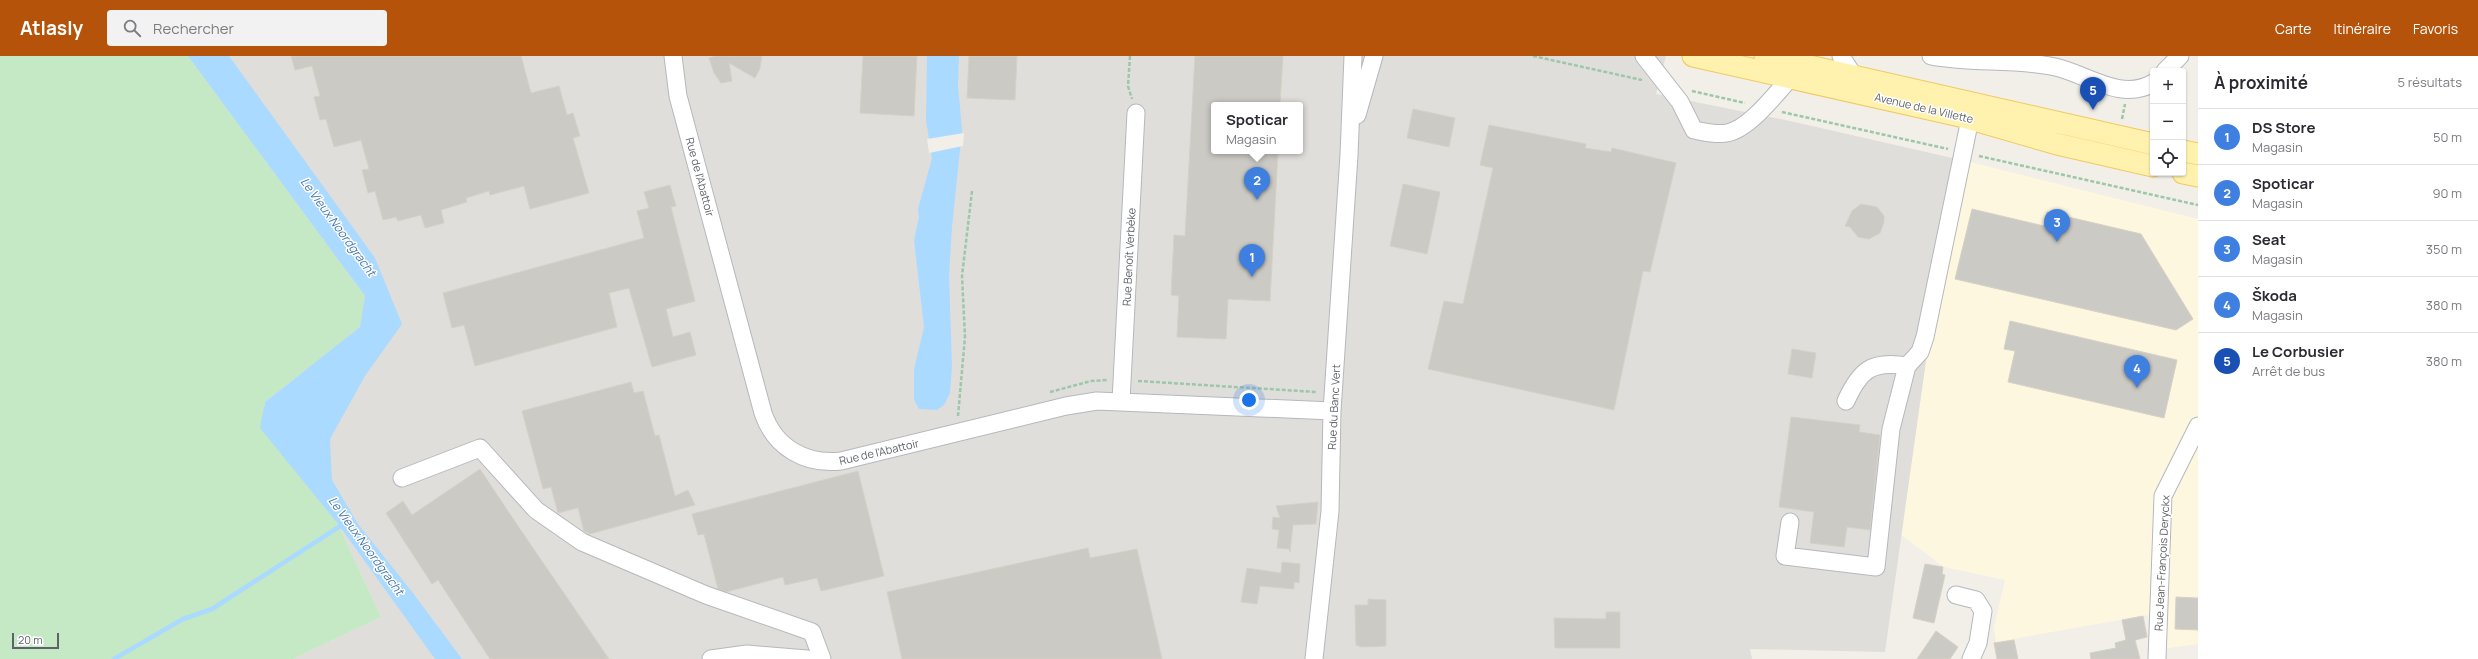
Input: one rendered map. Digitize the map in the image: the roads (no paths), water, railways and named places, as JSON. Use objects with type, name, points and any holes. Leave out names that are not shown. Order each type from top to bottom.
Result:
[{"type":"main road","name":"Avenue de la Villette","points":[[1693,56],[1797,70],[1853,75],[2150,143]]},
{"type":"main road","name":"Avenue de la Villette","points":[[1775,57],[1797,70],[2057,144],[2150,165]]},
{"type":"main road","points":[[2186,151],[2198,154]]},
{"type":"main road","points":[[2186,174],[2198,176]]},
{"type":"street","name":"Rue de l'Abattoir","points":[[673,56],[678,96],[760,404],[766,421],[774,436],[786,448],[801,457],[824,462],[841,461],[1077,404],[1121,402],[1332,411]]},
{"type":"street","name":"Rue du Banc Vert","points":[[1314,659],[1330,511],[1332,411],[1350,155],[1353,56]]},
{"type":"street","name":"Rue du Banc Vert","points":[[1350,155],[1363,56]]},
{"type":"street","name":"Rue du Banc Vert","points":[[1356,116],[1374,56]]},
{"type":"street","points":[[1644,56],[1684,108],[1694,130],[1713,133],[1734,132],[1763,108],[1797,70]]},
{"type":"street","points":[[1841,56],[1853,75]]},
{"type":"street","points":[[1930,56],[2048,65],[2082,75],[2117,89],[2129,90],[2142,88],[2150,84]]},
{"type":"street","points":[[2168,68],[2180,56]]},
{"type":"street","name":"Rue Benoît Verbèke","points":[[1121,402],[1136,113]]},
{"type":"street","points":[[1790,522],[1785,556],[1876,567],[1891,429],[1907,366],[1920,352],[1925,337],[1970,119]]},
{"type":"street","points":[[1846,401],[1855,382],[1870,367],[1889,363],[1907,366]]},
{"type":"street","name":"Rue Jean-François Deryckx","points":[[2157,659],[2163,500],[2166,488],[2198,426]]},
{"type":"street","points":[[402,478],[480,448],[536,510],[582,542],[706,595],[812,632],[822,659]]},
{"type":"street","points":[[1956,595],[1976,600],[1983,611],[1978,643],[1971,659]]},
{"type":"street","points":[[711,659],[747,654],[807,659]]},
{"type":"water","name":"Le Vieux Noordgracht","points":[[188,56],[229,56],[375,258],[402,324],[365,376],[330,439],[332,480],[358,524],[413,593],[462,659],[435,659],[338,524],[260,428],[265,402],[360,327],[365,296]]},
{"type":"water","points":[[927,56],[959,56],[958,84],[962,131],[952,227],[949,276],[952,364],[950,393],[944,405],[937,410],[919,409],[914,400],[914,369],[924,327],[914,240],[919,217],[918,209],[932,158],[926,120]]},
{"type":"waterway","name":"Le Vieux Noordgracht","points":[[114,659],[183,619],[212,609],[345,523]]},
{"type":"place","name":"Le Corbusier","points":[[2093,110]]},
{"type":"place","name":"Spoticar","points":[[1257,200]]},
{"type":"place","name":"Seat","points":[[2057,242]]},
{"type":"place","name":"DS Store","points":[[1252,277]]},
{"type":"place","name":"Škoda","points":[[2137,388]]}]
